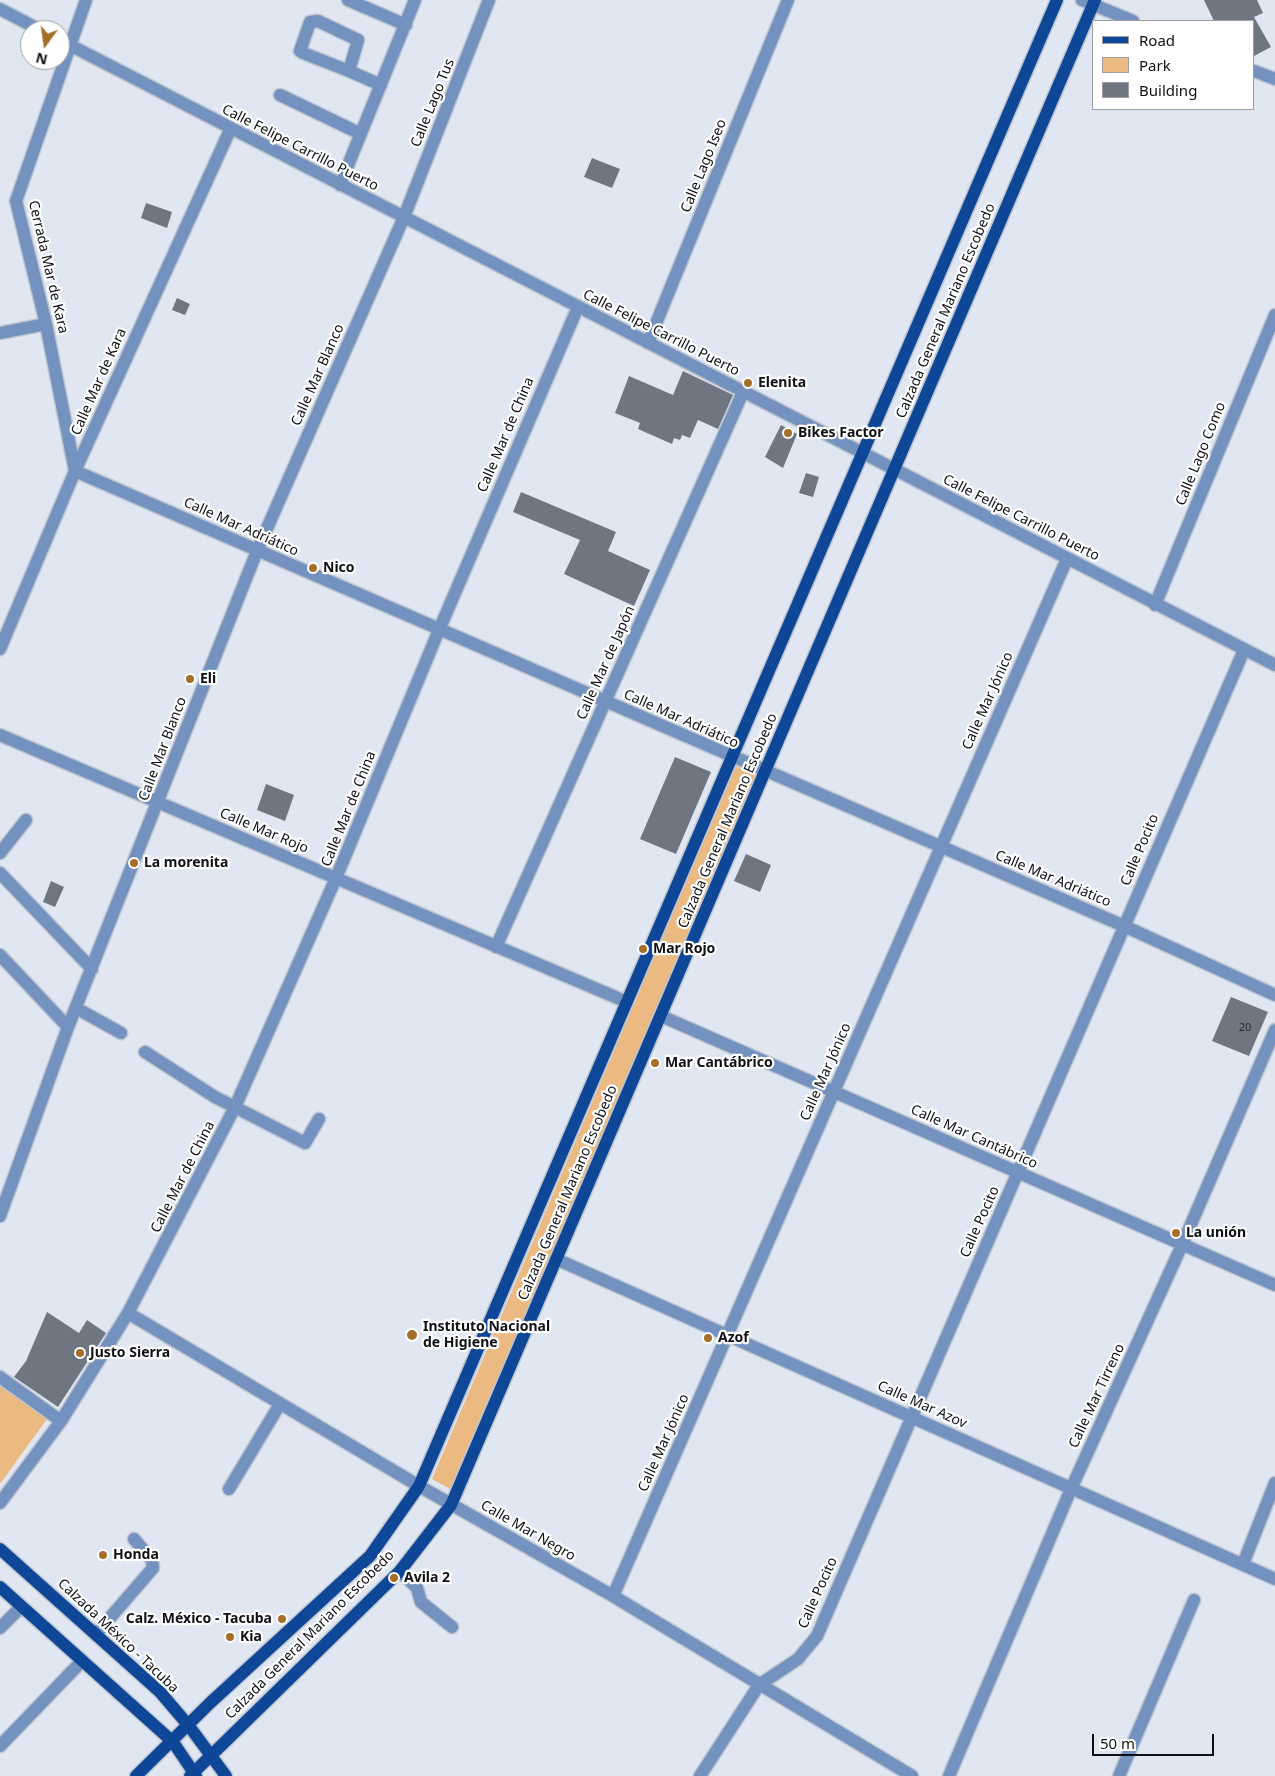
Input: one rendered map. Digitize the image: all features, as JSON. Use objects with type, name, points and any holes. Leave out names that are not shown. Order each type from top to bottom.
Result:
[{"type":"main road","name":"Calzada General Mariano Escobedo","points":[[136,1776],[237,1678],[370,1556],[419,1486],[1056,0]]},
{"type":"main road","name":"Calzada General Mariano Escobedo","points":[[193,1775],[211,1755],[400,1571],[451,1505],[766,772],[1090,2]]},
{"type":"main road","name":"Calzada México - Tacuba","points":[[0,1549],[160,1692],[189,1726],[226,1776]]},
{"type":"main road","points":[[0,1588],[173,1742],[193,1775]]},
{"type":"street","name":"Cerrada Mar de Kara","points":[[70,33],[86,0]]},
{"type":"street","points":[[348,0],[406,25]]},
{"type":"street","points":[[340,185],[415,0]]},
{"type":"street","name":"Calle Lago Tus","points":[[404,217],[489,0]]},
{"type":"street","name":"Calle Lago Iseo","points":[[648,343],[788,0]]},
{"type":"street","points":[[1090,2],[1131,20]]},
{"type":"street","points":[[0,10],[20,20]]},
{"type":"street","points":[[349,72],[359,44],[358,40],[318,21],[310,22],[300,51],[349,72],[382,85]]},
{"type":"street","name":"Calle Felipe Carrillo Puerto","points":[[70,46],[230,130],[404,217],[1155,605],[1275,665]]},
{"type":"street","name":"Cerrada Mar de Kara","points":[[57,70],[16,201],[46,324],[75,471]]},
{"type":"street","points":[[1255,71],[1275,79]]},
{"type":"street","points":[[280,95],[361,134]]},
{"type":"street","name":"Calle Mar de Kara","points":[[0,648],[75,471],[230,130]]},
{"type":"street","name":"Calle Mar Blanco","points":[[0,1216],[68,1027],[257,551],[404,217]]},
{"type":"street","name":"Calle Mar de China","points":[[0,1503],[61,1421],[128,1313],[235,1107],[336,878],[439,630],[578,307]]},
{"type":"street","name":"Calle Lago Como","points":[[1155,605],[1275,315]]},
{"type":"street","points":[[0,332],[46,324]]},
{"type":"street","name":"Calle Mar de Japón","points":[[496,947],[742,392]]},
{"type":"street","name":"Calle Mar Adriático","points":[[75,471],[1124,926],[1275,995]]},
{"type":"street","name":"Calle Mar Jónico","points":[[613,1596],[1067,559]]},
{"type":"street","name":"Calle Pocito","points":[[700,1776],[759,1685],[798,1659],[817,1636],[1244,650]]},
{"type":"street","name":"Calle Mar Rojo","points":[[0,735],[627,1002]]},
{"type":"street","points":[[0,853],[26,820]]},
{"type":"street","points":[[0,873],[92,969]]},
{"type":"street","points":[[0,955],[68,1027]]},
{"type":"street","points":[[76,1008],[121,1033]]},
{"type":"street","name":"Calle Mar Cantábrico","points":[[661,1016],[834,1090],[1275,1285]]},
{"type":"street","name":"Calle Mar Tirreno","points":[[949,1776],[1071,1489],[1182,1245],[1275,1030]]},
{"type":"street","points":[[145,1052],[215,1097],[305,1143],[319,1119]]},
{"type":"street","name":"Calle Mar Azov","points":[[556,1259],[1275,1579]]},
{"type":"street","name":"Calle Mar Negro","points":[[128,1313],[451,1505],[613,1596],[912,1776]]},
{"type":"street","points":[[0,1377],[61,1421]]},
{"type":"street","points":[[229,1489],[280,1404]]},
{"type":"street","points":[[1243,1564],[1275,1483]]},
{"type":"street","points":[[96,1634],[153,1568],[152,1560],[134,1539]]},
{"type":"street","points":[[400,1571],[417,1588],[421,1602],[452,1627]]},
{"type":"street","points":[[1119,1776],[1194,1600]]},
{"type":"street","points":[[0,1628],[21,1607]]},
{"type":"street","points":[[0,1746],[82,1661]]},
{"type":"green space","points":[[735,766],[758,776],[452,1490],[432,1479]]},
{"type":"green space","points":[[0,1386],[47,1419],[0,1484]]},
{"type":"building","points":[[1204,0],[1257,0],[1263,13],[1254,17],[1271,47],[1255,55],[1255,20],[1214,20]]},
{"type":"building","points":[[592,158],[620,169],[612,188],[584,177]]},
{"type":"building","points":[[146,203],[172,212],[167,228],[141,218]]},
{"type":"building","points":[[177,298],[190,304],[185,315],[172,310]]},
{"type":"building","points":[[683,371],[733,395],[718,429],[698,420],[690,438],[682,435],[680,440],[674,438],[672,444],[638,429],[640,423],[615,413],[629,376],[673,395]]},
{"type":"building","points":[[781,425],[797,434],[783,468],[765,457]]},
{"type":"building","points":[[806,473],[819,477],[813,497],[799,493]]},
{"type":"building","points":[[521,492],[616,532],[608,551],[650,570],[634,606],[564,574],[580,540],[513,512]]},
{"type":"building","points":[[675,757],[711,772],[676,854],[640,839]]},
{"type":"building","points":[[266,784],[294,795],[285,821],[257,810]]},
{"type":"building","points":[[746,854],[771,865],[760,892],[734,881]]},
{"type":"building","points":[[51,881],[64,887],[55,907],[43,902]]},
{"type":"building","points":[[1231,997],[1268,1012],[1249,1056],[1212,1041]]},
{"type":"building","name":"Justo Sierra","points":[[47,1312],[79,1333],[87,1320],[106,1333],[58,1407],[14,1377],[26,1361]]},
{"type":"place","name":"Elenita","points":[[748,383]]},
{"type":"place","name":"Bikes Factor","points":[[788,433]]},
{"type":"place","name":"Nico","points":[[313,568]]},
{"type":"place","name":"Eli","points":[[190,679]]},
{"type":"place","name":"La morenita","points":[[134,863]]},
{"type":"place","name":"Mar Rojo","points":[[643,949]]},
{"type":"place","name":"Mar Cantábrico","points":[[655,1063]]},
{"type":"place","name":"La unión","points":[[1176,1233]]},
{"type":"place","name":"Instituto Nacional de Higiene","points":[[412,1335]]},
{"type":"place","name":"Azof","points":[[708,1338]]},
{"type":"place","name":"Justo Sierra","points":[[80,1353]]},
{"type":"place","name":"Honda","points":[[103,1555]]},
{"type":"place","name":"Avila 2","points":[[394,1578]]},
{"type":"place","name":"Calz. México - Tacuba","points":[[282,1619]]},
{"type":"place","name":"Kia","points":[[230,1637]]}]
